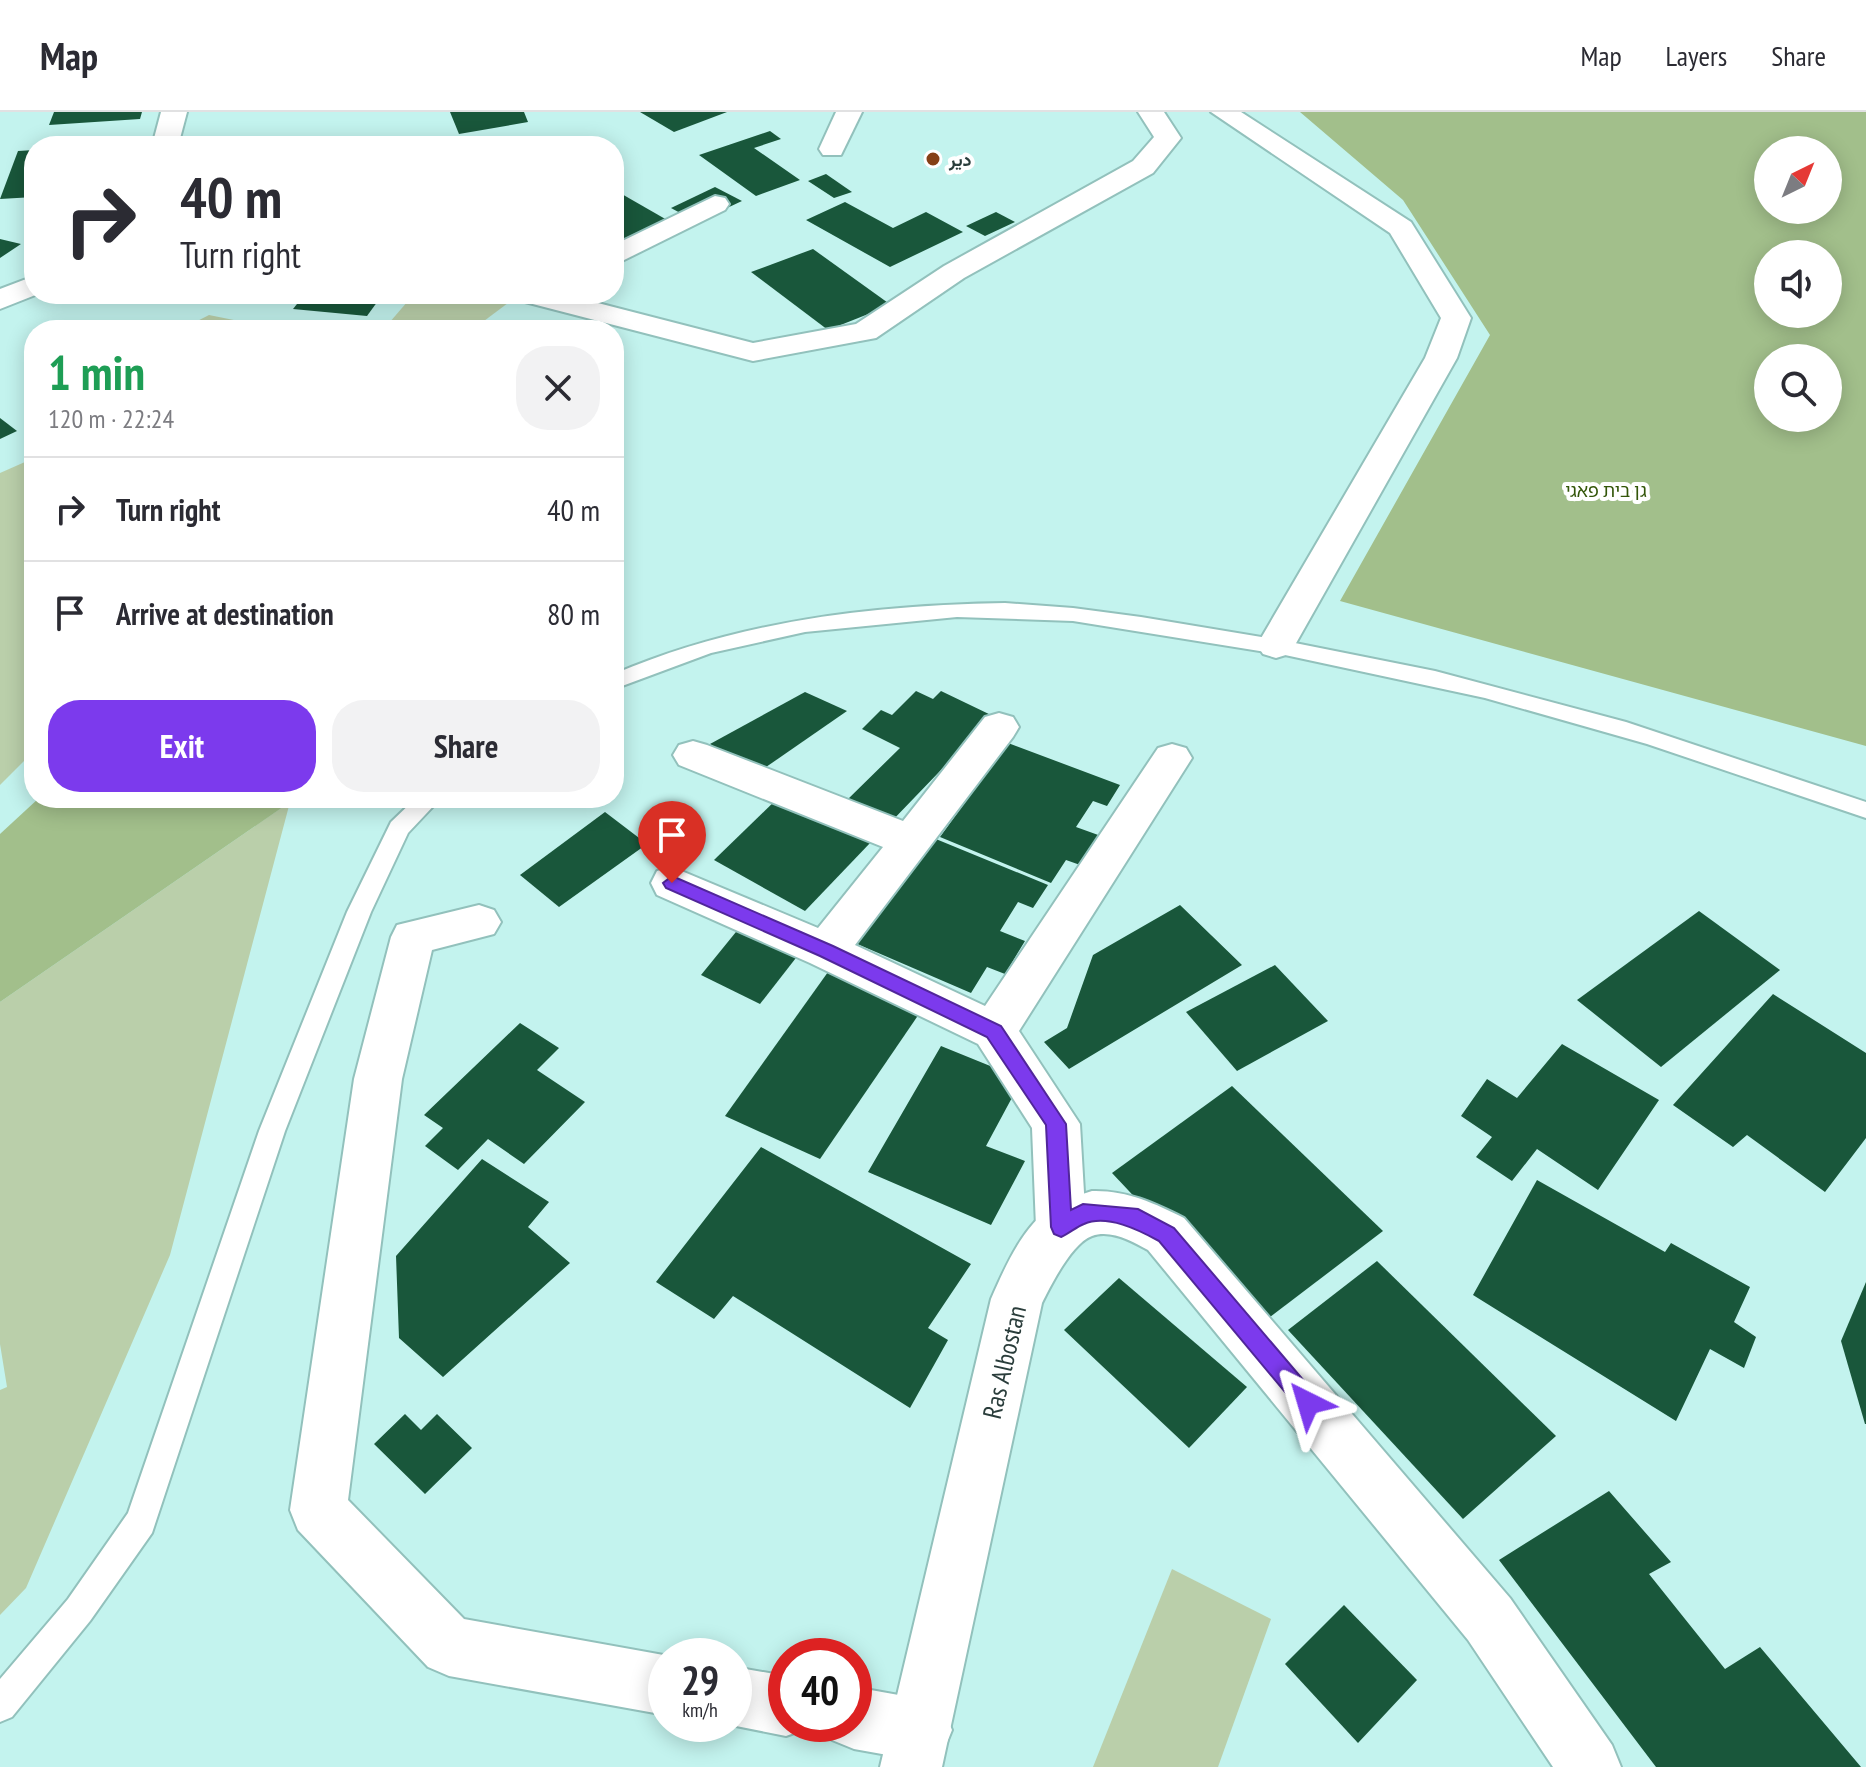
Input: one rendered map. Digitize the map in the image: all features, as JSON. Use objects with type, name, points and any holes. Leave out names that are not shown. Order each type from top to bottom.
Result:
[{"type":"street","points":[[168,136],[174,112]]},
{"type":"street","points":[[832,149],[849,112]]},
{"type":"street","points":[[567,304],[753,352],[865,332],[954,272],[1143,167],[1168,138],[1151,112]]},
{"type":"street","points":[[1224,112],[1401,228],[1456,318],[1441,358],[1276,645]]},
{"type":"street","points":[[624,251],[715,204]]},
{"type":"street","points":[[0,300],[24,289]]},
{"type":"street","points":[[826,951],[999,727]]},
{"type":"street","points":[[693,755],[911,841]]},
{"type":"street","points":[[994,1031],[1172,758]]},
{"type":"street","points":[[672,883],[826,951],[994,1031],[1056,1124],[1061,1227],[1083,1213],[1109,1214],[1138,1218],[1166,1234],[1489,1619],[1590,1767]]},
{"type":"street","points":[[479,922],[413,937],[378,1079],[318,1510],[449,1646],[648,1682]]},
{"type":"street","name":"Ras Albostan","points":[[916,1749],[1017,1299],[1040,1252],[1061,1227]]},
{"type":"street","points":[[872,1727],[916,1749]]},
{"type":"lane","points":[[624,677],[751,635],[861,617],[1007,610],[1136,623],[1276,645],[1420,675],[1585,717],[1866,810]]},
{"type":"lane","points":[[0,1705],[79,1610],[141,1522],[289,1087],[359,912],[399,828],[420,808]]},
{"type":"green space","name":"גן בית פאגי","points":[[1300,112],[1866,112],[1866,746],[1340,601],[1490,335],[1403,200]]},
{"type":"green space","points":[[405,304],[507,304],[485,320],[392,320]]},
{"type":"green space","points":[[209,315],[234,320],[199,320]]},
{"type":"green space","points":[[24,462],[24,761],[0,785],[0,473]]},
{"type":"green space","points":[[28,808],[281,808],[0,1002],[0,834]]},
{"type":"green space","points":[[281,808],[288,808],[170,1255],[26,1588],[0,1615],[0,1390],[7,1387],[0,1344],[0,1002]]},
{"type":"green space","points":[[1172,1569],[1271,1619],[1218,1767],[1093,1767]]},
{"type":"building","points":[[54,112],[142,112],[140,119],[49,125]]},
{"type":"building","points":[[450,112],[524,112],[528,122],[459,134]]},
{"type":"building","points":[[640,112],[727,112],[674,132]]},
{"type":"building","points":[[770,131],[781,139],[754,148],[800,180],[756,196],[699,155]]},
{"type":"building","points":[[18,151],[24,151],[24,198],[0,199]]},
{"type":"building","points":[[826,174],[852,192],[834,198],[808,181]]},
{"type":"building","points":[[715,187],[742,201],[697,222],[671,208]]},
{"type":"building","points":[[624,195],[681,228],[624,254]]},
{"type":"building","points":[[845,202],[893,228],[926,212],[963,232],[890,267],[806,220]]},
{"type":"building","points":[[996,212],[1015,222],[985,236],[966,226]]},
{"type":"building","points":[[0,239],[21,244],[0,258]]},
{"type":"building","points":[[813,249],[891,305],[828,330],[751,272]]},
{"type":"building","points":[[297,304],[376,304],[367,316],[293,309]]},
{"type":"building","points":[[0,418],[17,431],[0,439]]},
{"type":"building","points":[[916,691],[933,699],[941,691],[993,716],[889,824],[846,801],[900,748],[862,729],[881,710],[892,715]]},
{"type":"building","points":[[805,692],[847,711],[756,774],[710,744]]},
{"type":"building","points":[[1008,743],[1120,785],[1107,806],[1093,801],[1076,827],[1101,836],[1083,866],[1066,860],[1051,883],[940,837]]},
{"type":"building","points":[[782,794],[871,842],[805,911],[714,860]]},
{"type":"building","points":[[605,812],[647,844],[559,907],[520,875]]},
{"type":"building","points":[[931,837],[1048,885],[1033,908],[1018,902],[1000,931],[1025,941],[1005,974],[987,967],[971,993],[855,943]]},
{"type":"building","points":[[1180,905],[1242,965],[1069,1069],[1044,1042],[1067,1028],[1093,955]]},
{"type":"building","points":[[1699,911],[1780,970],[1661,1067],[1577,1000]]},
{"type":"building","points":[[740,927],[799,954],[760,1004],[701,975]]},
{"type":"building","points":[[1275,965],[1328,1021],[1237,1071],[1186,1012]]},
{"type":"building","points":[[828,972],[919,1014],[820,1159],[725,1116]]},
{"type":"building","points":[[1773,994],[1866,1053],[1866,1138],[1825,1192],[1747,1135],[1733,1147],[1673,1105]]},
{"type":"building","points":[[520,1023],[559,1048],[537,1070],[585,1102],[524,1164],[488,1139],[458,1170],[425,1146],[443,1128],[424,1115]]},
{"type":"building","points":[[1562,1044],[1659,1100],[1598,1190],[1537,1149],[1512,1181],[1476,1157],[1492,1137],[1461,1116],[1487,1079],[1517,1098]]},
{"type":"building","points":[[941,1046],[1022,1079],[986,1146],[1025,1161],[991,1225],[868,1172]]},
{"type":"building","points":[[1232,1086],[1383,1231],[1257,1327],[1112,1173]]},
{"type":"building","points":[[761,1147],[971,1264],[928,1328],[948,1340],[910,1408],[733,1296],[714,1319],[656,1282]]},
{"type":"building","points":[[482,1159],[549,1202],[528,1227],[570,1263],[443,1377],[399,1338],[396,1256]]},
{"type":"building","points":[[1537,1180],[1665,1252],[1671,1243],[1750,1287],[1734,1322],[1756,1337],[1744,1368],[1710,1349],[1676,1421],[1473,1295]]},
{"type":"building","points":[[1377,1261],[1556,1436],[1463,1519],[1288,1330]]},
{"type":"building","points":[[1119,1278],[1247,1387],[1189,1448],[1064,1330]]},
{"type":"building","points":[[1866,1282],[1866,1424],[1865,1424],[1841,1341]]},
{"type":"building","points":[[405,1414],[421,1430],[437,1414],[472,1448],[425,1494],[374,1444]]},
{"type":"building","points":[[1609,1491],[1671,1562],[1649,1574],[1725,1669],[1760,1647],[1861,1767],[1656,1767],[1499,1560]]},
{"type":"building","points":[[1344,1605],[1417,1680],[1358,1743],[1285,1664]]},
{"type":"place","name":"دير","points":[[933,159]]},
{"type":"route","points":[[672,883],[826,951],[994,1031],[1056,1124],[1061,1227],[1083,1213],[1109,1214],[1138,1218],[1166,1234],[1308,1403]]}]
